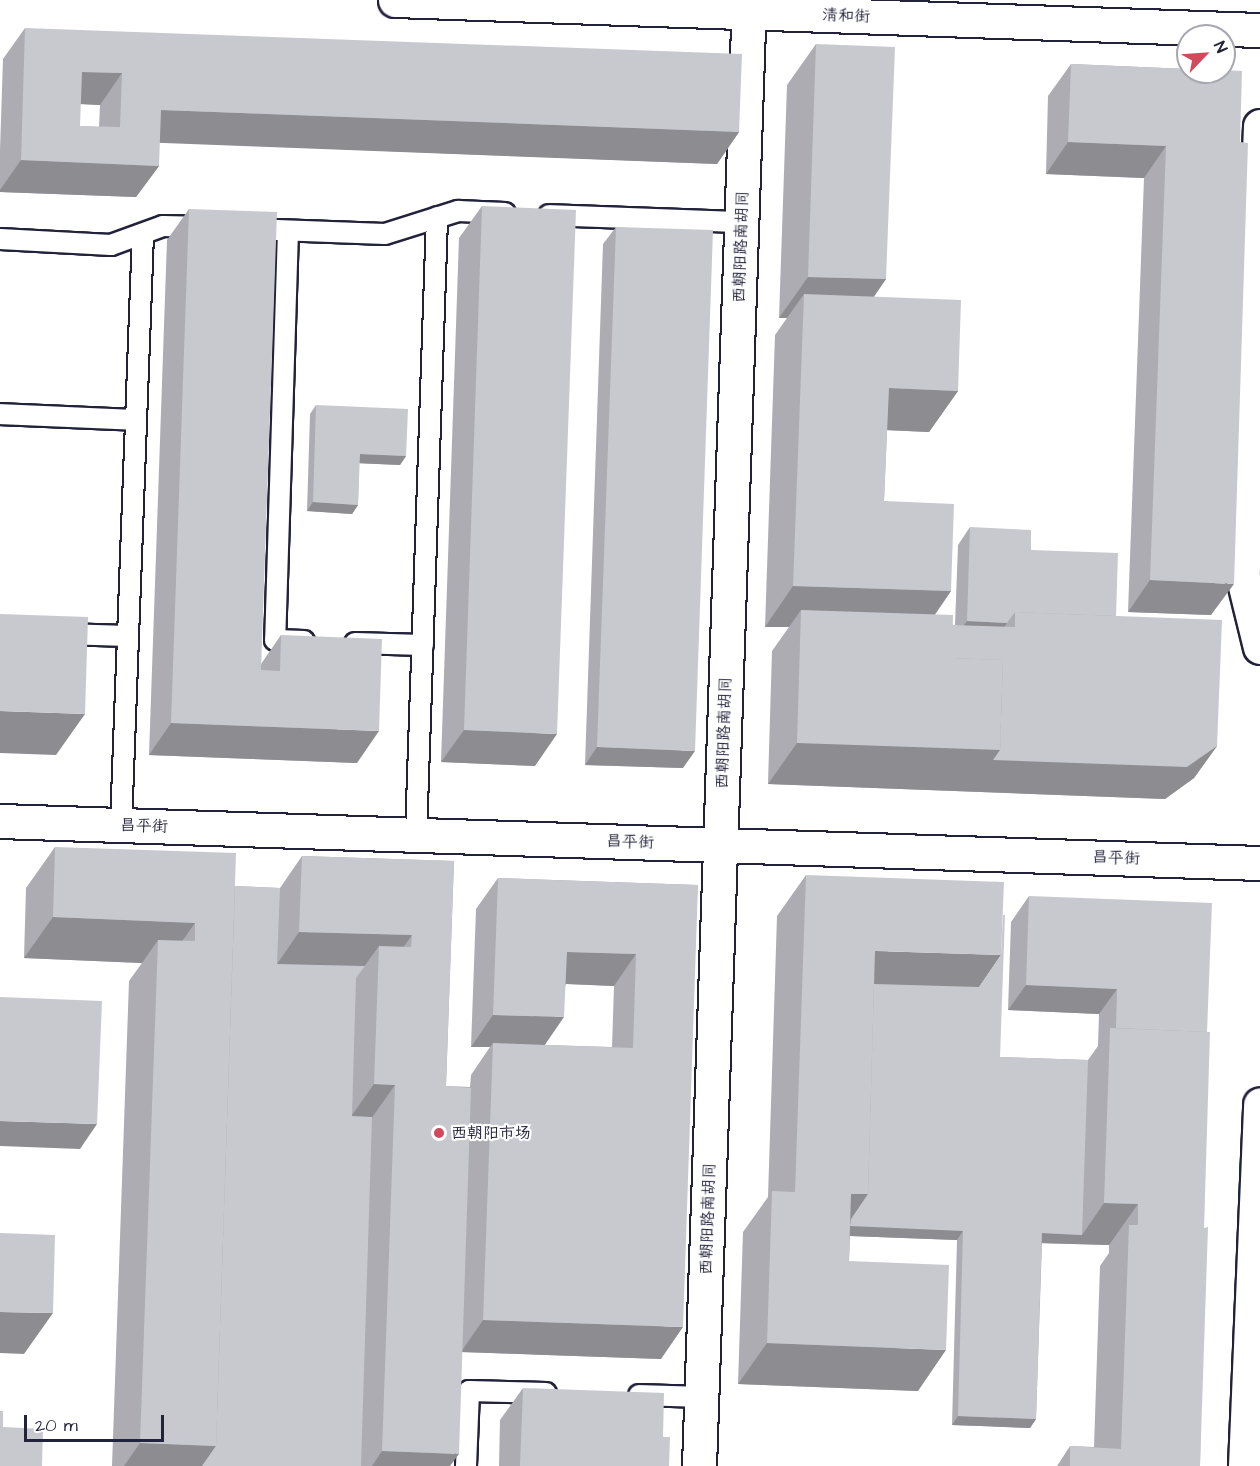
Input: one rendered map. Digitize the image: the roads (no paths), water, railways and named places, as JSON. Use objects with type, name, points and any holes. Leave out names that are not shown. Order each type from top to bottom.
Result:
[{"type":"street","name":"清和街","points":[[395,0],[749,6],[1260,30]]},
{"type":"street","name":"西朝阳路南胡同","points":[[699,1466],[749,6]]},
{"type":"street","points":[[1260,126],[1243,578],[1260,647]]},
{"type":"street","name":"昌平街","points":[[0,821],[1260,863]]},
{"type":"street","points":[[1245,1466],[1260,1104]]},
{"type":"lane","points":[[0,239],[111,245],[163,226],[385,234],[458,211],[741,222]]},
{"type":"lane","points":[[416,835],[438,217]]},
{"type":"lane","points":[[288,231],[275,640],[423,645]]},
{"type":"lane","points":[[121,825],[143,234]]},
{"type":"lane","points":[[0,414],[136,420]]},
{"type":"lane","points":[[47,633],[128,636]]},
{"type":"lane","points":[[466,1466],[469,1390],[562,1393]]},
{"type":"lane","points":[[620,1395],[702,1397]]},
{"type":"place","name":"西朝阳市场","points":[[439,1133]]}]
